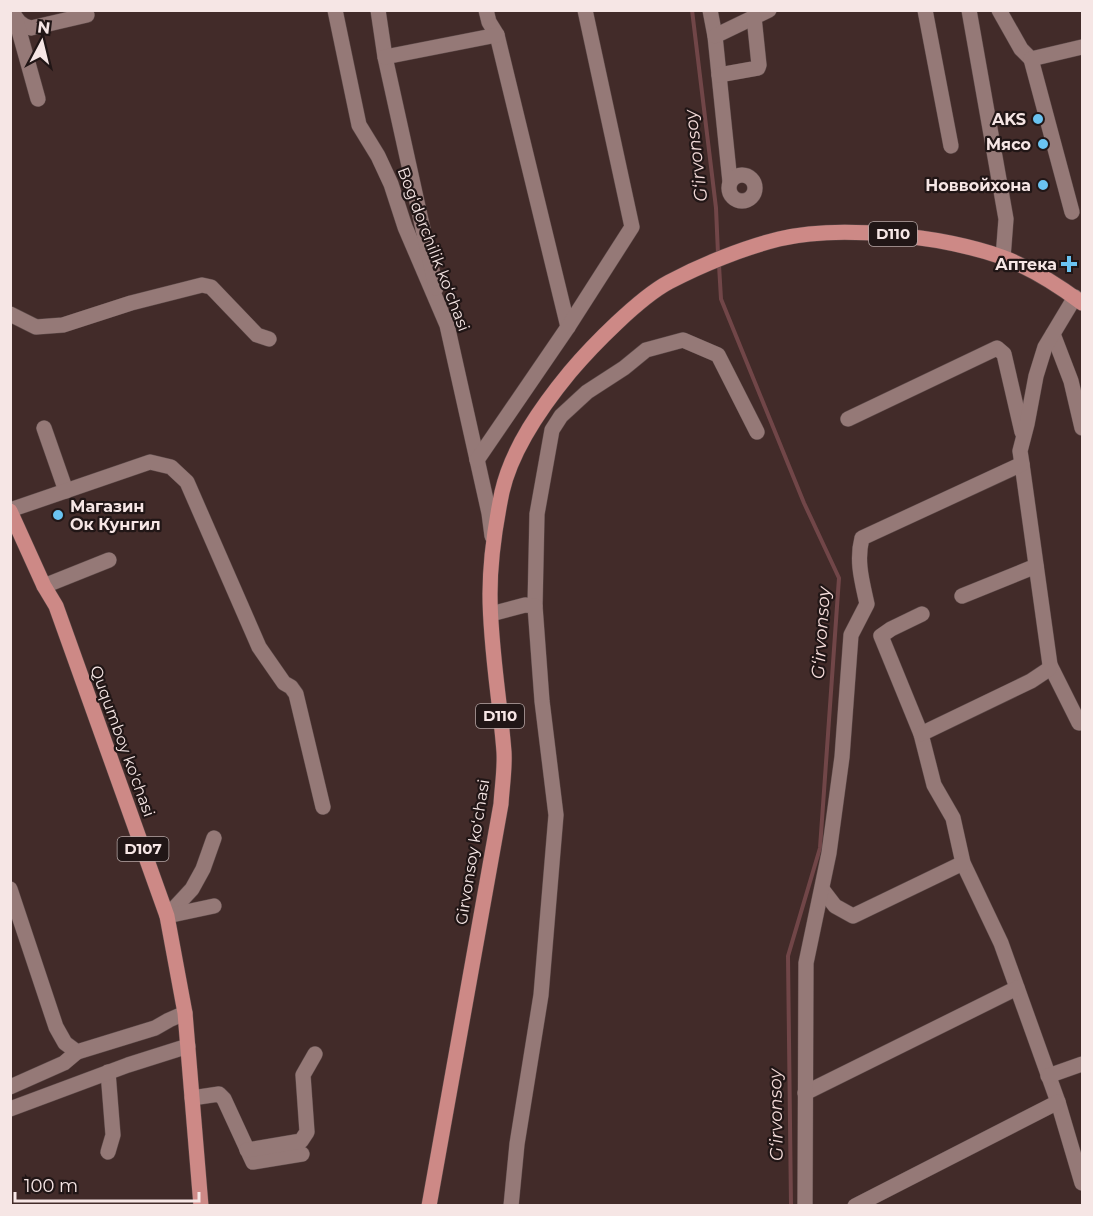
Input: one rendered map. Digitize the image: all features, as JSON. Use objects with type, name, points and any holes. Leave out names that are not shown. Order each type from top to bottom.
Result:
[{"type":"main road","name":"Girvonsoy koʻchasi","points":[[429,1206],[441,1128],[501,804],[504,756],[491,614],[492,541],[508,474],[525,436],[548,400],[596,344],[667,283],[722,259],[780,239],[838,233],[894,234],[949,243],[1003,258],[1041,276],[1079,300]]},
{"type":"main road","name":"Ququmboy ko'chasi","points":[[10,511],[44,586],[56,606],[167,916],[185,1013],[201,1206]]},
{"type":"street","name":"Bogʻdorchilik koʻchasi","points":[[335,10],[359,125],[392,184],[405,227],[447,325],[489,513],[492,541]]},
{"type":"street","points":[[378,10],[385,57],[440,308]]},
{"type":"street","points":[[486,10],[496,35],[568,327]]},
{"type":"street","points":[[477,460],[568,327],[632,227],[585,10]]},
{"type":"street","points":[[710,10],[715,36],[730,182]]},
{"type":"street","points":[[715,36],[769,10]]},
{"type":"street","points":[[925,10],[951,146]]},
{"type":"street","points":[[969,10],[1006,219],[1003,258]]},
{"type":"street","points":[[999,10],[1021,49],[1031,59],[1072,212]]},
{"type":"street","points":[[14,15],[26,27],[31,28],[87,15]]},
{"type":"street","points":[[14,15],[38,99]]},
{"type":"street","points":[[718,75],[758,68],[754,17]]},
{"type":"street","points":[[385,57],[496,35]]},
{"type":"street","points":[[1031,59],[1083,47]]},
{"type":"street","points":[[10,314],[36,327],[63,325],[131,303],[201,285],[211,287],[257,335],[269,339]]},
{"type":"street","points":[[1079,300],[1045,347],[1036,375],[1020,451],[1050,665],[1079,723]]},
{"type":"street","points":[[1053,334],[1071,381],[1083,428]]},
{"type":"street","points":[[511,1206],[517,1144],[541,995],[556,815],[542,701],[535,606],[537,514],[552,430],[561,416],[587,392],[624,368],[646,350],[683,340],[718,355],[757,432]]},
{"type":"street","points":[[848,419],[997,348],[1004,354],[1023,438]]},
{"type":"street","points":[[44,428],[66,491]]},
{"type":"street","points":[[10,511],[150,462],[171,467],[187,482],[259,648],[284,683],[296,694],[323,807]]},
{"type":"street","points":[[806,1206],[806,963],[829,853],[842,757],[851,635],[867,604],[859,569],[862,538],[1022,465]]},
{"type":"street","points":[[44,586],[109,560]]},
{"type":"street","points":[[962,596],[1036,566]]},
{"type":"street","points":[[491,614],[525,605],[535,606]]},
{"type":"street","points":[[922,614],[891,628],[881,636],[921,734],[934,785],[953,818],[963,863],[1000,943],[1017,988],[1058,1102],[1083,1183]]},
{"type":"street","points":[[921,734],[1031,681],[1046,672],[1050,665]]},
{"type":"street","points":[[167,916],[192,889],[203,869],[214,838]]},
{"type":"street","points":[[822,889],[835,906],[853,916],[963,863]]},
{"type":"street","points":[[10,889],[56,1027],[64,1043],[77,1052]]},
{"type":"street","points":[[167,916],[214,906]]},
{"type":"street","points":[[805,1093],[1017,988]]},
{"type":"street","points":[[10,1088],[64,1062],[77,1052],[155,1028],[185,1013]]},
{"type":"street","points":[[10,1109],[108,1072],[188,1046]]},
{"type":"street","points":[[248,1150],[300,1141],[307,1132],[303,1075],[315,1054]]},
{"type":"street","points":[[1048,1076],[1083,1064]]},
{"type":"street","points":[[108,1072],[113,1135],[108,1152]]},
{"type":"street","points":[[192,1098],[219,1094],[224,1099],[253,1162],[302,1154]]},
{"type":"street","points":[[855,1206],[1058,1102]]},
{"type":"waterway","name":"G‘irvonsoy","points":[[692,10],[716,208],[718,254]]},
{"type":"waterway","name":"G‘irvonsoy","points":[[719,265],[721,299],[804,503],[839,578],[820,848],[788,956],[791,1206]]},
{"type":"place","name":"AKS","points":[[1038,119]]},
{"type":"place","name":"Мясо","points":[[1043,144]]},
{"type":"place","name":"Новвойхона","points":[[1043,185]]},
{"type":"place","name":"Аптека","points":[[1069,264]]},
{"type":"place","name":"Магазин Ок Кунгил","points":[[58,515]]}]
